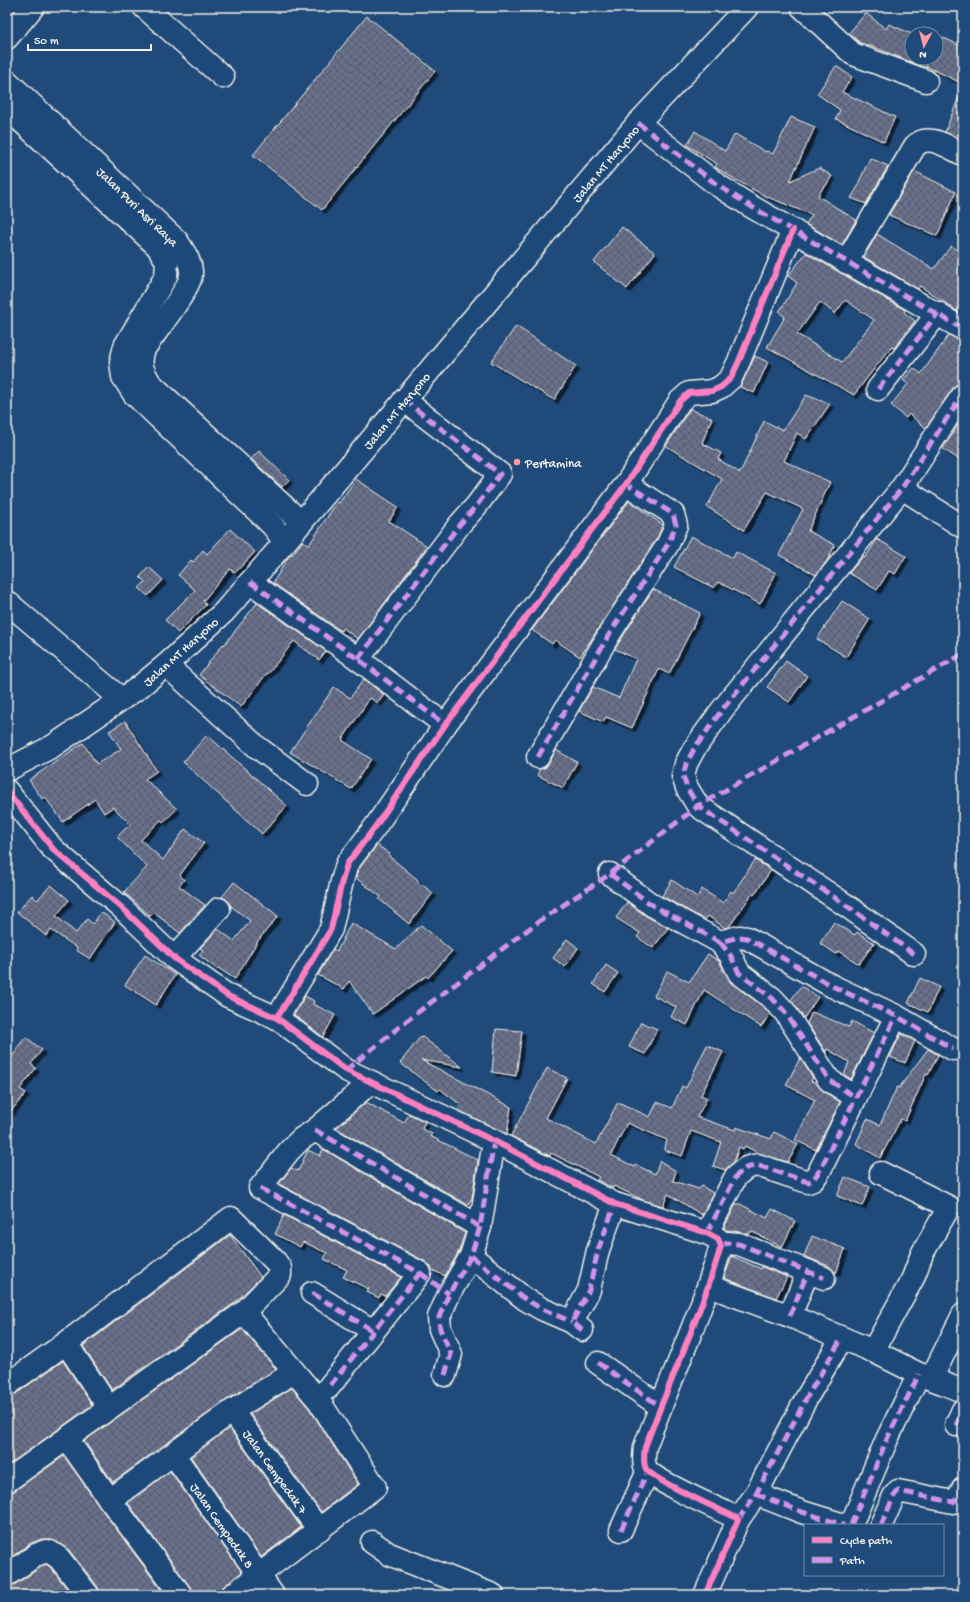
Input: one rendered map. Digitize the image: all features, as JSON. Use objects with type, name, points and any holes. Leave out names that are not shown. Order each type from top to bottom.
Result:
[{"type":"street","points":[[7,38],[33,7]]},
{"type":"street","points":[[144,7],[223,77]]},
{"type":"street","name":"Jalan MT Haryono","points":[[7,770],[53,746],[138,688],[166,665],[224,612],[285,542],[638,123],[747,7]]},
{"type":"street","points":[[802,7],[853,54],[926,81]]},
{"type":"street","name":"Jalan Puri Asri Raya","points":[[7,81],[124,204],[167,261],[166,276],[125,346],[121,362],[123,378],[134,394],[272,525],[285,542]]},
{"type":"street","name":"Jalan Puri Asri Raya","points":[[7,108],[124,204],[177,241],[188,258],[191,274],[186,288],[144,349],[141,358],[142,370],[150,383],[301,522]]},
{"type":"street","points":[[638,123],[716,184],[752,207],[846,262],[938,313],[963,329]]},
{"type":"street","points":[[846,262],[919,141],[925,140],[937,142],[963,154]]},
{"type":"street","points":[[277,1018],[331,929],[342,881],[348,864],[376,827],[445,725],[626,484],[680,401],[689,393],[712,391],[721,387],[731,378],[793,230]]},
{"type":"street","points":[[878,389],[938,313]]},
{"type":"street","points":[[914,954],[698,806],[687,788],[683,776],[686,764],[694,749],[722,710],[902,488],[963,395]]},
{"type":"street","points":[[358,660],[460,524],[477,505],[500,474],[404,400]]},
{"type":"street","points":[[242,497],[257,481]]},
{"type":"street","points":[[538,757],[610,633],[668,544],[676,525],[673,514],[626,484]]},
{"type":"street","points":[[902,488],[963,527]]},
{"type":"street","points":[[250,582],[445,725]]},
{"type":"street","points":[[7,602],[121,699]]},
{"type":"street","points":[[166,665],[257,747],[307,784]]},
{"type":"street","points":[[7,791],[53,849],[121,907],[174,958],[228,996],[277,1018],[346,1070],[494,1141],[615,1204],[714,1239],[727,1243],[739,1244],[816,1275],[790,1316]]},
{"type":"street","points":[[610,874],[652,905],[720,942],[731,956],[739,973],[772,998],[785,1012],[829,1080],[855,1097]]},
{"type":"street","points":[[174,958],[219,909]]},
{"type":"street","points":[[720,942],[739,937],[747,938],[832,986],[896,1016],[953,1049]]},
{"type":"street","points":[[738,1520],[737,1518],[663,1482],[648,1471],[645,1467],[644,1459],[645,1447],[660,1406],[709,1286],[714,1239],[736,1176],[746,1168],[757,1165],[808,1182],[813,1180],[820,1170],[896,1016]]},
{"type":"street","points":[[371,1082],[315,1130],[301,1139],[260,1188],[420,1274],[449,1294]]},
{"type":"street","points":[[315,1130],[480,1227]]},
{"type":"street","points":[[445,1375],[451,1354],[440,1329],[439,1316],[449,1294],[471,1256],[480,1227],[494,1141]]},
{"type":"street","points":[[873,1351],[913,1278],[922,1254],[949,1207],[881,1173]]},
{"type":"street","points":[[471,1256],[525,1299],[577,1326],[589,1290],[598,1250],[615,1204]]},
{"type":"street","points":[[7,1385],[66,1343],[231,1218],[275,1261],[280,1268],[280,1275],[244,1312],[7,1481]]},
{"type":"street","points":[[328,1388],[420,1274]]},
{"type":"street","points":[[709,1286],[790,1316],[873,1351],[925,1377],[963,1391]]},
{"type":"street","points":[[312,1293],[373,1331]]},
{"type":"street","points":[[232,1595],[375,1487],[319,1401],[244,1312]]},
{"type":"street","points":[[851,1524],[887,1439],[963,1315]]},
{"type":"street","points":[[705,1595],[738,1520],[756,1494],[807,1397],[842,1338]]},
{"type":"street","points":[[66,1343],[109,1408]]},
{"type":"street","points":[[598,1363],[660,1406]]},
{"type":"street","points":[[110,1500],[174,1455],[232,1411],[294,1372]]},
{"type":"street","name":"Jalan Cempedak 7","points":[[232,1411],[319,1530]]},
{"type":"street","points":[[67,1438],[110,1500],[181,1595]]},
{"type":"street","name":"Jalan Cempedak 8","points":[[174,1455],[273,1595]]},
{"type":"street","points":[[621,1530],[648,1471]]},
{"type":"street","points":[[881,1524],[894,1496],[898,1491],[954,1502],[963,1489]]},
{"type":"street","points":[[756,1494],[802,1512],[841,1524]]},
{"type":"street","points":[[372,1542],[389,1554],[493,1595]]},
{"type":"street","points":[[7,1576],[36,1555],[46,1551],[59,1558],[88,1595]]},
{"type":"building","points":[[866,13],[886,29],[889,24],[904,31],[904,59],[860,43],[849,33]]},
{"type":"building","points":[[367,16],[435,71],[322,210],[253,155]]},
{"type":"building","points":[[944,38],[963,47],[963,84],[926,66],[944,66]]},
{"type":"building","points":[[836,66],[852,77],[842,92],[895,117],[884,142],[836,119],[840,110],[817,94]]},
{"type":"building","points":[[963,89],[963,140],[945,132]]},
{"type":"building","points":[[791,117],[815,127],[790,181],[819,168],[832,176],[818,196],[856,220],[842,245],[806,224],[812,215],[765,196],[736,180],[715,167],[717,164],[687,145],[695,131],[725,151],[735,134],[766,152],[767,151],[773,154]]},
{"type":"building","points":[[870,158],[888,166],[866,204],[851,198],[859,185],[858,184]]},
{"type":"building","points":[[914,171],[956,192],[937,236],[889,215]]},
{"type":"building","points":[[622,227],[655,253],[627,289],[594,262]]},
{"type":"building","points":[[877,234],[934,269],[951,246],[963,255],[963,315],[920,286],[918,289],[864,257]]},
{"type":"building","points":[[806,253],[905,310],[904,312],[915,321],[894,348],[892,347],[881,360],[854,395],[767,347],[785,317],[779,312],[797,283],[788,276]],"holes":[[[845,300],[874,320],[842,362],[797,334],[820,302],[835,314]]]},
{"type":"building","points":[[516,326],[576,366],[554,400],[491,362]]},
{"type":"building","points":[[949,335],[963,341],[963,383],[957,384],[953,388],[926,428],[909,414],[906,418],[891,405],[908,384],[903,380],[914,368],[921,374]]},
{"type":"building","points":[[755,356],[768,362],[754,393],[740,387]]},
{"type":"building","points":[[806,395],[830,404],[806,439],[797,433],[784,461],[830,482],[808,531],[835,545],[827,561],[816,575],[779,555],[803,509],[767,492],[744,530],[707,507],[722,479],[666,446],[690,409],[712,418],[702,443],[721,453],[718,459],[740,473],[764,421],[783,430]]},
{"type":"building","points":[[963,417],[963,462],[943,449]]},
{"type":"building","points":[[259,451],[289,480],[282,487],[251,459]]},
{"type":"building","points":[[356,479],[398,507],[389,521],[427,546],[358,639],[343,628],[341,631],[273,583],[287,559],[303,541],[309,545],[337,502],[339,503]]},
{"type":"building","points":[[629,501],[663,525],[657,538],[580,657],[555,640],[552,644],[532,630]]},
{"type":"building","points":[[230,529],[255,552],[235,573],[230,569],[203,601],[206,605],[178,633],[165,620],[195,590],[178,575],[191,560],[193,562],[203,550],[207,554]]},
{"type":"building","points":[[691,536],[733,558],[736,552],[776,573],[760,604],[718,582],[714,588],[674,567]]},
{"type":"building","points":[[877,539],[906,556],[895,574],[889,571],[877,590],[849,573],[863,556],[865,558]]},
{"type":"building","points":[[149,567],[163,580],[148,596],[139,588],[145,582],[140,577]]},
{"type":"building","points":[[653,589],[700,613],[669,674],[659,669],[632,728],[606,717],[603,722],[579,711],[593,687],[619,698],[636,659],[615,649]]},
{"type":"building","points":[[842,601],[870,619],[846,657],[817,639]]},
{"type":"building","points":[[257,603],[326,651],[319,660],[294,641],[241,707],[199,675]]},
{"type":"building","points":[[786,661],[807,676],[789,702],[767,687]]},
{"type":"building","points":[[364,679],[384,695],[378,703],[370,698],[342,740],[371,759],[351,789],[290,752],[334,687],[350,698]]},
{"type":"building","points":[[125,721],[157,771],[145,779],[177,809],[163,822],[161,820],[141,840],[163,860],[185,829],[204,843],[180,875],[184,880],[179,886],[205,905],[180,933],[154,913],[150,916],[124,892],[147,867],[117,837],[130,824],[113,807],[104,813],[95,799],[63,822],[45,797],[42,799],[29,780],[83,743],[97,764],[121,749],[109,731]]},
{"type":"building","points":[[207,735],[287,806],[262,834],[183,762]]},
{"type":"building","points":[[556,750],[577,762],[563,788],[537,775],[540,769],[545,768],[549,763]]},
{"type":"building","points":[[377,845],[390,854],[389,856],[433,893],[409,924],[379,899],[381,897],[356,878],[358,870]]},
{"type":"building","points":[[755,860],[771,870],[729,927],[725,928],[708,916],[705,920],[662,896],[672,880],[697,897],[702,889],[723,903],[731,891],[733,893]]},
{"type":"building","points":[[234,882],[278,916],[257,942],[235,979],[218,968],[217,969],[199,955],[203,950],[200,948],[218,929],[234,941],[250,921],[222,897]]},
{"type":"building","points":[[51,885],[69,900],[56,916],[76,933],[87,919],[93,924],[101,912],[115,922],[90,959],[51,930],[46,936],[17,912],[32,895],[37,900]]},
{"type":"building","points":[[627,902],[646,916],[668,928],[653,948],[637,937],[640,933],[616,918]]},
{"type":"building","points":[[834,922],[855,935],[857,932],[874,943],[859,964],[838,951],[836,954],[820,943]]},
{"type":"building","points":[[351,923],[396,949],[421,925],[452,951],[428,978],[426,976],[373,1014],[349,981],[344,989],[318,975],[333,949],[337,951]]},
{"type":"building","points":[[567,939],[578,948],[565,967],[553,958]]},
{"type":"building","points":[[708,954],[719,961],[723,968],[722,970],[725,972],[731,983],[764,1007],[770,1014],[761,1027],[704,990],[687,1025],[671,1017],[676,1007],[654,996],[667,971],[689,982]]},
{"type":"building","points":[[145,955],[175,975],[156,1005],[125,985]]},
{"type":"building","points":[[606,965],[618,973],[605,992],[593,984]]},
{"type":"building","points":[[920,978],[939,987],[928,1012],[908,1003]]},
{"type":"building","points":[[801,986],[818,997],[804,1018],[791,1000]]},
{"type":"building","points":[[305,996],[314,1001],[313,1004],[335,1015],[323,1037],[294,1015]]},
{"type":"building","points":[[812,1012],[849,1027],[852,1021],[874,1033],[851,1079],[844,1075],[849,1062],[827,1049],[826,1052],[807,1023]]},
{"type":"building","points":[[641,1022],[657,1029],[645,1054],[629,1047]]},
{"type":"building","points":[[496,1029],[522,1031],[516,1076],[492,1072]]},
{"type":"building","points":[[901,1034],[915,1041],[905,1063],[890,1057]]},
{"type":"building","points":[[421,1036],[462,1067],[421,1060],[511,1107],[507,1134],[458,1110],[461,1105],[440,1089],[438,1091],[400,1063]]},
{"type":"building","points":[[26,1037],[42,1050],[31,1064],[36,1068],[20,1089],[26,1093],[7,1116],[7,1064],[17,1050],[16,1049]]},
{"type":"building","points":[[707,1045],[723,1052],[701,1095],[707,1098],[697,1117],[735,1130],[736,1127],[771,1139],[774,1132],[798,1144],[788,1162],[758,1153],[745,1146],[743,1149],[739,1147],[734,1162],[725,1170],[713,1166],[721,1142],[691,1131],[682,1156],[664,1150],[667,1140],[627,1123],[611,1155],[635,1167],[636,1165],[655,1174],[660,1161],[676,1171],[673,1181],[699,1189],[702,1186],[713,1193],[702,1215],[668,1194],[663,1206],[643,1200],[614,1186],[613,1188],[597,1180],[599,1177],[551,1153],[550,1156],[511,1136],[547,1068],[567,1078],[546,1118],[596,1144],[618,1102],[650,1117],[657,1102],[672,1108],[682,1086],[686,1088]]},
{"type":"building","points":[[928,1049],[938,1055],[928,1075],[926,1074],[905,1121],[901,1119],[880,1158],[856,1144],[867,1119],[880,1125],[897,1087],[899,1088]]},
{"type":"building","points":[[800,1058],[813,1078],[811,1081],[816,1083],[822,1090],[840,1102],[816,1150],[795,1140],[815,1100],[786,1085]]},
{"type":"building","points":[[366,1102],[404,1123],[409,1114],[422,1120],[425,1122],[422,1129],[432,1134],[430,1136],[478,1160],[472,1198],[468,1205],[336,1128],[348,1118],[349,1119],[351,1115]]},
{"type":"building","points":[[323,1149],[465,1233],[459,1251],[445,1276],[432,1270],[426,1262],[279,1184],[291,1168],[298,1171],[308,1150],[320,1156]]},
{"type":"building","points":[[845,1177],[870,1187],[862,1206],[837,1196]]},
{"type":"building","points":[[736,1204],[740,1204],[767,1218],[772,1209],[795,1221],[782,1247],[751,1231],[749,1235],[726,1230],[724,1228]]},
{"type":"building","points":[[284,1215],[401,1277],[385,1296],[381,1294],[379,1298],[367,1292],[369,1289],[343,1277],[347,1270],[324,1259],[327,1253],[303,1242],[300,1247],[275,1234]]},
{"type":"building","points":[[230,1235],[261,1277],[233,1304],[112,1390],[83,1346]]},
{"type":"building","points":[[812,1236],[845,1249],[836,1273],[829,1266],[804,1256]]},
{"type":"building","points":[[732,1256],[761,1269],[762,1267],[787,1277],[776,1298],[724,1278]]},
{"type":"building","points":[[242,1329],[276,1369],[225,1401],[113,1482],[84,1441]]},
{"type":"building","points":[[63,1361],[92,1405],[7,1466],[7,1397],[14,1395]]},
{"type":"building","points":[[292,1388],[309,1408],[358,1484],[321,1512],[250,1414]]},
{"type":"building","points":[[229,1428],[301,1527],[261,1557],[191,1457]]},
{"type":"building","points":[[64,1456],[165,1595],[100,1595],[98,1587],[69,1550],[57,1542],[49,1539],[41,1539],[31,1543],[7,1560],[7,1493],[14,1491]]},
{"type":"building","points":[[170,1471],[242,1572],[214,1595],[193,1595],[191,1588],[128,1503]]},
{"type":"building","points":[[46,1564],[72,1595],[7,1595],[7,1587],[14,1585]]},
{"type":"marked path","points":[[638,123],[716,184],[752,207],[963,329]]},
{"type":"marked path","points":[[878,389],[938,313]]},
{"type":"marked path","points":[[914,954],[847,906],[698,806],[687,788],[683,776],[686,764],[694,749],[722,710],[902,488],[963,395]]},
{"type":"marked path","points":[[358,659],[460,524],[477,505],[500,474],[404,400]]},
{"type":"marked path","points":[[538,757],[610,633],[668,544],[676,525],[673,514],[626,484]]},
{"type":"marked path","points":[[250,582],[358,659],[445,725]]},
{"type":"marked path","points":[[346,1070],[409,1019],[538,922],[610,874],[698,806],[963,654]]},
{"type":"marked path","points":[[610,874],[652,905],[720,942],[739,937],[747,938],[832,986],[896,1016],[953,1049]]},
{"type":"marked path","points":[[720,942],[731,956],[739,973],[772,998],[785,1012],[829,1080],[855,1097]]},
{"type":"marked path","points":[[707,1233],[736,1176],[746,1168],[757,1165],[808,1182],[813,1180],[820,1170],[896,1016]]},
{"type":"marked path","points":[[315,1130],[480,1227],[494,1141]]},
{"type":"marked path","points":[[260,1188],[420,1273],[328,1388]]},
{"type":"marked path","points":[[582,1330],[572,1322],[589,1290],[598,1250],[615,1204]]},
{"type":"marked path","points":[[480,1227],[471,1256],[525,1299],[542,1309],[572,1322]]},
{"type":"marked path","points":[[721,1246],[727,1243],[739,1244],[824,1278]]},
{"type":"marked path","points":[[445,1375],[451,1354],[440,1329],[439,1317],[449,1294],[471,1256]]},
{"type":"marked path","points":[[790,1316],[808,1271]]},
{"type":"marked path","points":[[420,1273],[449,1294]]},
{"type":"marked path","points":[[312,1293],[373,1331]]},
{"type":"marked path","points":[[738,1520],[756,1494],[807,1397],[842,1338]]},
{"type":"marked path","points":[[598,1363],[660,1406]]},
{"type":"marked path","points":[[851,1524],[887,1439],[919,1374]]},
{"type":"marked path","points":[[956,1425],[963,1410]]},
{"type":"marked path","points":[[621,1530],[648,1471]]},
{"type":"marked path","points":[[881,1524],[894,1496],[898,1491],[953,1502],[958,1498],[963,1489]]},
{"type":"marked path","points":[[756,1494],[802,1512],[841,1524]]},
{"type":"cycle path","points":[[277,1018],[331,929],[347,864],[375,827],[445,725],[626,484],[680,401],[689,393],[712,391],[721,387],[731,378],[793,230]]},
{"type":"cycle path","points":[[7,791],[53,849],[121,907],[174,958],[228,996],[277,1018],[346,1070],[494,1141],[615,1204],[707,1233],[718,1239],[721,1246],[713,1272],[695,1322],[645,1447],[644,1455],[644,1464],[646,1469],[661,1481],[737,1518],[738,1520],[705,1595]]},
{"type":"place","name":"Pertamina","points":[[517,462]]}]
